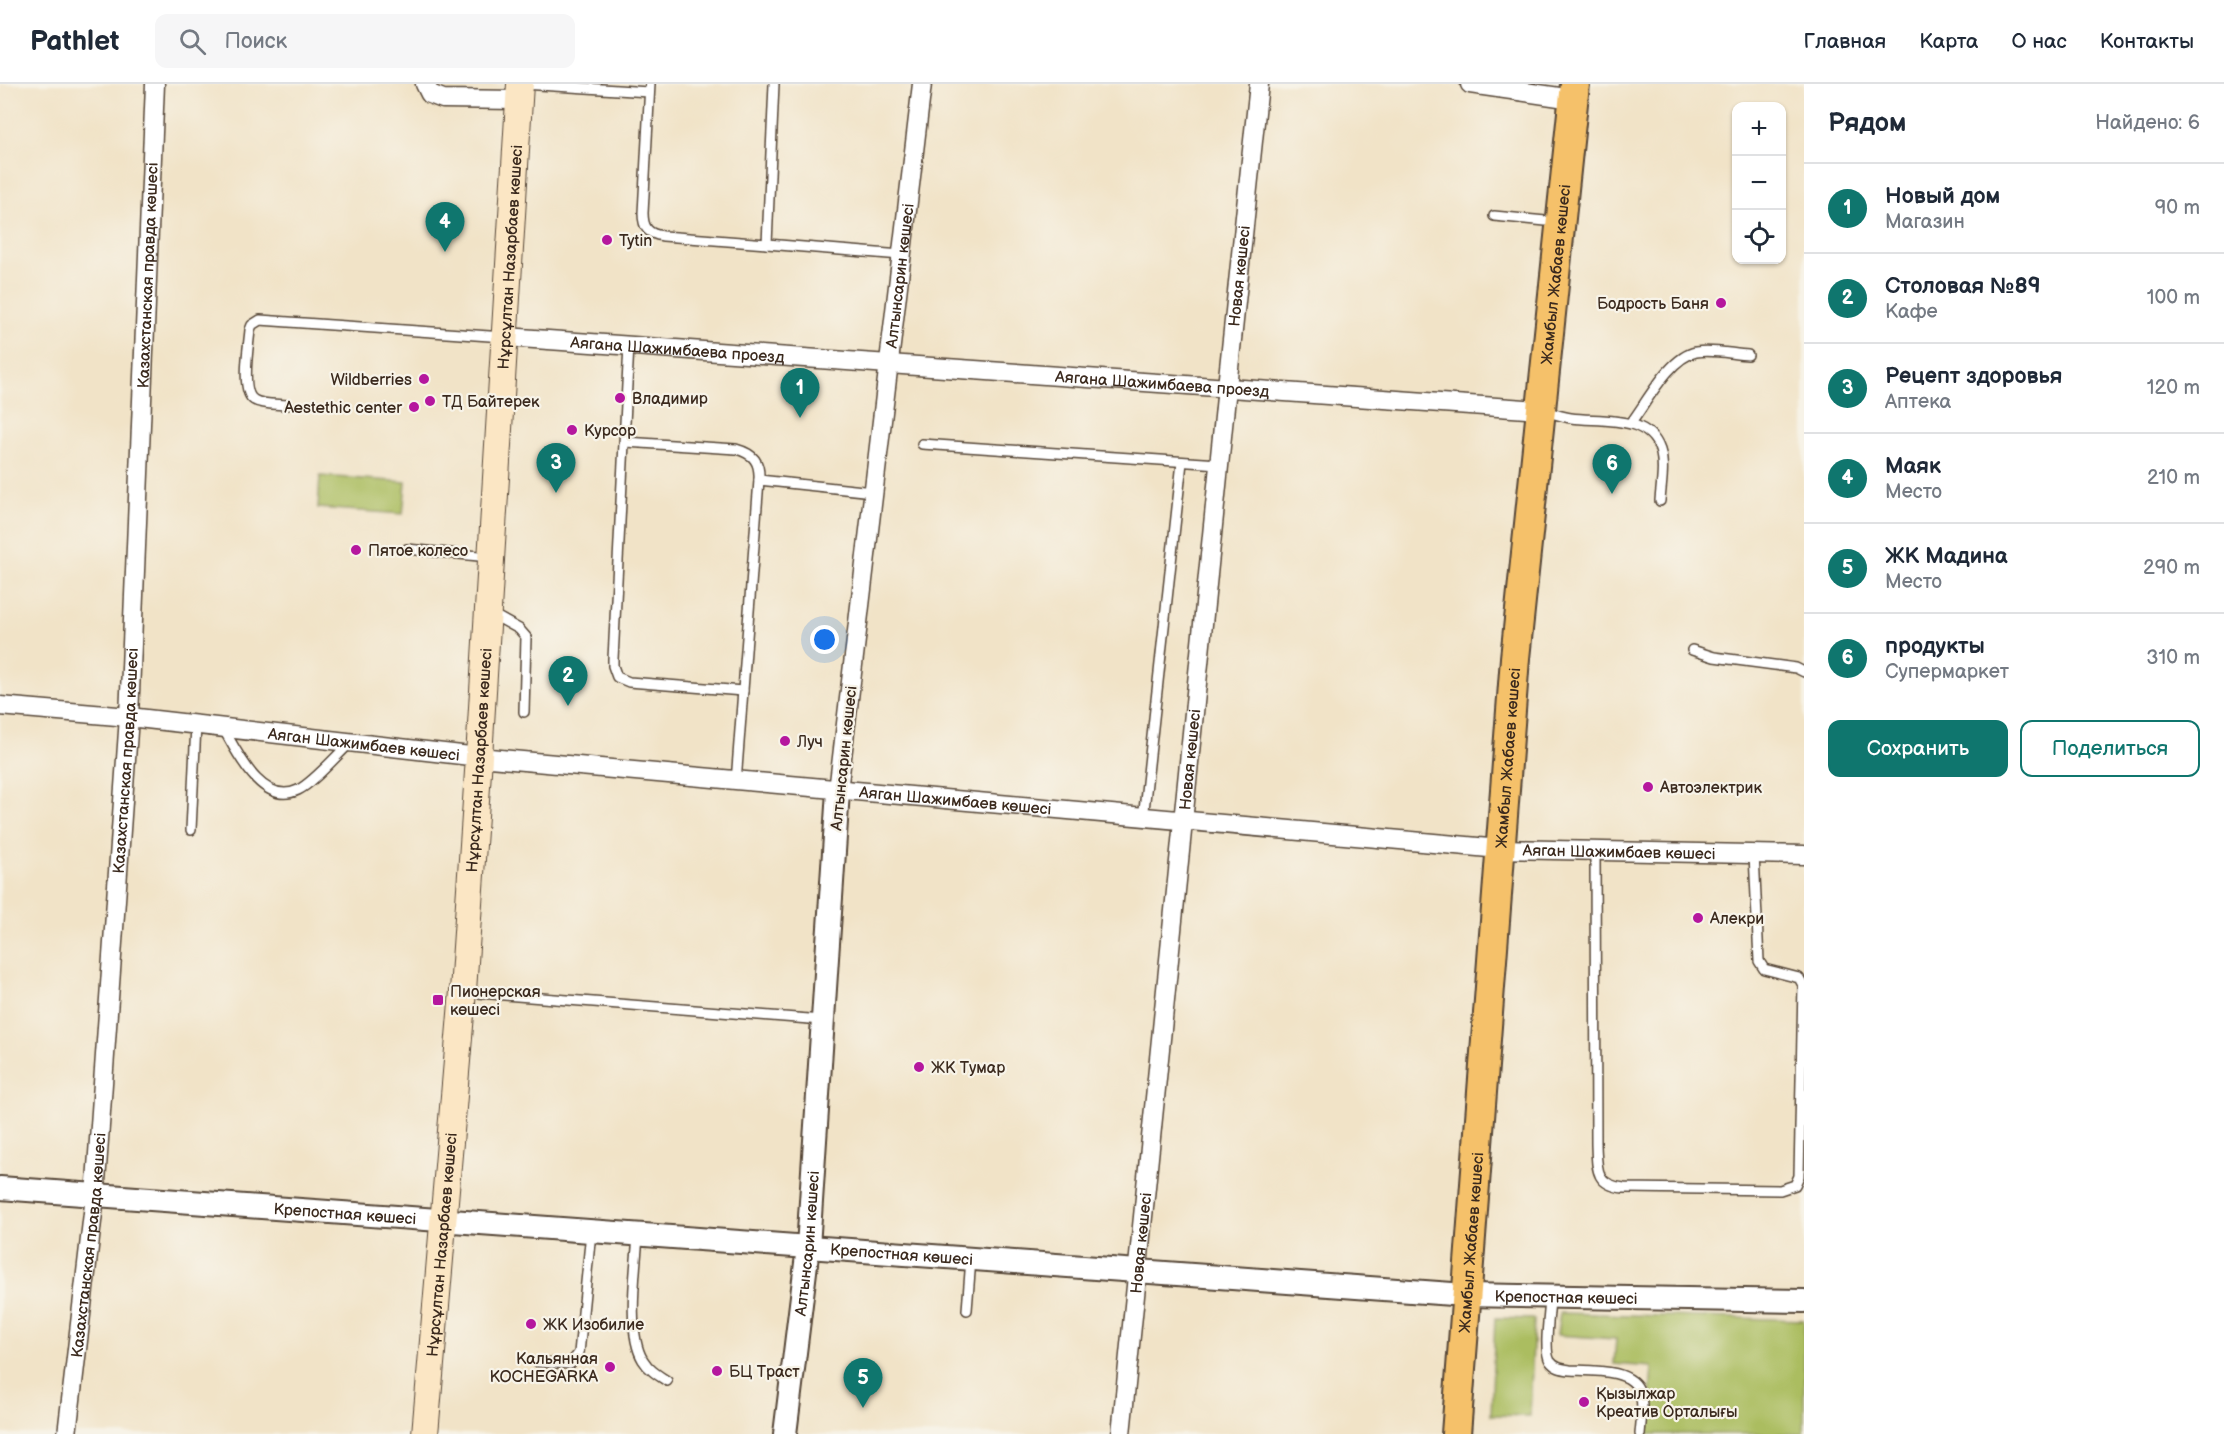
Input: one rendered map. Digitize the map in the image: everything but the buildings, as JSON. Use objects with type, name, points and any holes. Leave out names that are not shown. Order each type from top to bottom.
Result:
[{"type":"main road","name":"Нұрсұлтан Назарбаев көшесі","points":[[425,1434],[463,992],[520,90]]},
{"type":"main road","name":"Жамбыл Жабаев көшесі","points":[[1456,1434],[1515,658],[1574,92]]},
{"type":"street","name":"Казахстанская правда көшесі","points":[[67,1434],[95,1196],[129,717],[155,84]]},
{"type":"street","points":[[425,84],[430,94],[443,99],[520,90]]},
{"type":"street","name":"Алтынсарин көшесі","points":[[784,1434],[808,1247],[838,791],[922,84]]},
{"type":"street","name":"Новая көшесі","points":[[1121,1434],[1259,84]]},
{"type":"street","points":[[1470,84],[1574,92]]},
{"type":"street","name":"Аягана Шажимбаева проезд","points":[[506,337],[1540,410]]},
{"type":"street","name":"Аяган Шажимбаев көшесі","points":[[0,706],[129,717],[479,757],[736,782],[1500,849],[1804,855]]},
{"type":"street","name":"Крепостная көшесі","points":[[0,1188],[1466,1295],[1804,1301]]},
{"type":"lane","points":[[766,244],[774,84]]},
{"type":"lane","points":[[520,90],[650,88],[643,213],[645,228],[650,233],[663,236],[901,255]]},
{"type":"lane","points":[[1494,216],[1562,223]]},
{"type":"lane","name":"Аягана Шажимбаева проезд","points":[[287,405],[260,403],[250,398],[248,393],[246,381],[250,330],[252,325],[260,320],[506,337]]},
{"type":"lane","points":[[629,345],[614,671],[617,677],[629,682],[743,692]]},
{"type":"lane","points":[[1632,423],[1670,369],[1682,357],[1703,351],[1748,355]]},
{"type":"lane","points":[[1540,410],[1568,418],[1632,423],[1649,432],[1660,450],[1662,464],[1660,501]]},
{"type":"lane","points":[[625,442],[736,449],[745,451],[757,461],[759,480],[736,782]]},
{"type":"lane","points":[[922,444],[1219,464]]},
{"type":"lane","points":[[1143,819],[1182,462]]},
{"type":"lane","points":[[759,480],[873,492]]},
{"type":"lane","points":[[406,549],[492,557]]},
{"type":"lane","points":[[488,612],[519,629],[526,637],[524,712]]},
{"type":"lane","points":[[1692,650],[1714,657],[1796,668],[1804,672]]},
{"type":"lane","points":[[191,830],[196,725]]},
{"type":"lane","points":[[223,728],[250,773],[265,786],[281,792],[291,792],[304,786],[350,743]]},
{"type":"lane","points":[[1595,851],[1596,1144],[1599,1172],[1603,1181],[1612,1187],[1624,1188],[1786,1189],[1798,1181],[1802,1149],[1803,985],[1799,978],[1764,969],[1759,961],[1754,854]]},
{"type":"lane","points":[[463,992],[823,1020]]},
{"type":"lane","points":[[538,1362],[570,1364],[579,1353],[591,1232]]},
{"type":"lane","points":[[638,1236],[634,1303],[637,1344],[644,1363],[667,1381]]},
{"type":"lane","points":[[967,1310],[971,1259]]},
{"type":"lane","points":[[1550,1297],[1548,1353],[1551,1363],[1562,1369],[1629,1378],[1638,1386],[1641,1395],[1640,1434]]},
{"type":"green space","points":[[320,476],[406,482],[403,514],[318,508]]},
{"type":"green space","points":[[1560,1313],[1804,1320],[1804,1434],[1647,1434],[1652,1367],[1614,1364],[1616,1339],[1557,1335]]},
{"type":"green space","points":[[1495,1318],[1534,1319],[1530,1416],[1491,1415]]},
{"type":"place","name":"Tytin","points":[[607,240]]},
{"type":"place","name":"Маяк","points":[[445,252]]},
{"type":"place","name":"Бодрость Баня","points":[[1721,303]]},
{"type":"place","name":"Wildberries","points":[[424,379]]},
{"type":"place","name":"Владимир","points":[[620,398]]},
{"type":"place","name":"ТД Байтерек","points":[[430,401]]},
{"type":"place","name":"Aestethic center","points":[[414,407]]},
{"type":"place","name":"Новый дом","points":[[800,418]]},
{"type":"place","name":"Курсор","points":[[572,430]]},
{"type":"place","name":"Рецепт здоровья","points":[[556,493]]},
{"type":"place","name":"продукты","points":[[1612,494]]},
{"type":"place","name":"Пятое колесо","points":[[356,550]]},
{"type":"place","name":"Столовая №89","points":[[568,706]]},
{"type":"place","name":"Луч","points":[[785,741]]},
{"type":"place","name":"Автоэлектрик","points":[[1648,787]]},
{"type":"place","name":"Алекри","points":[[1698,918]]},
{"type":"place","name":"Пионерская көшесі","points":[[438,1000]]},
{"type":"place","name":"ЖК Тумар","points":[[919,1067]]},
{"type":"place","name":"ЖК Изобилие","points":[[531,1324]]},
{"type":"place","name":"Кальянная KOCHEGARKA","points":[[610,1367]]},
{"type":"place","name":"БЦ Траст","points":[[717,1371]]},
{"type":"place","name":"Қызылжар Креатив Орталығы","points":[[1584,1402]]},
{"type":"place","name":"ЖК Мадина","points":[[863,1408]]}]
